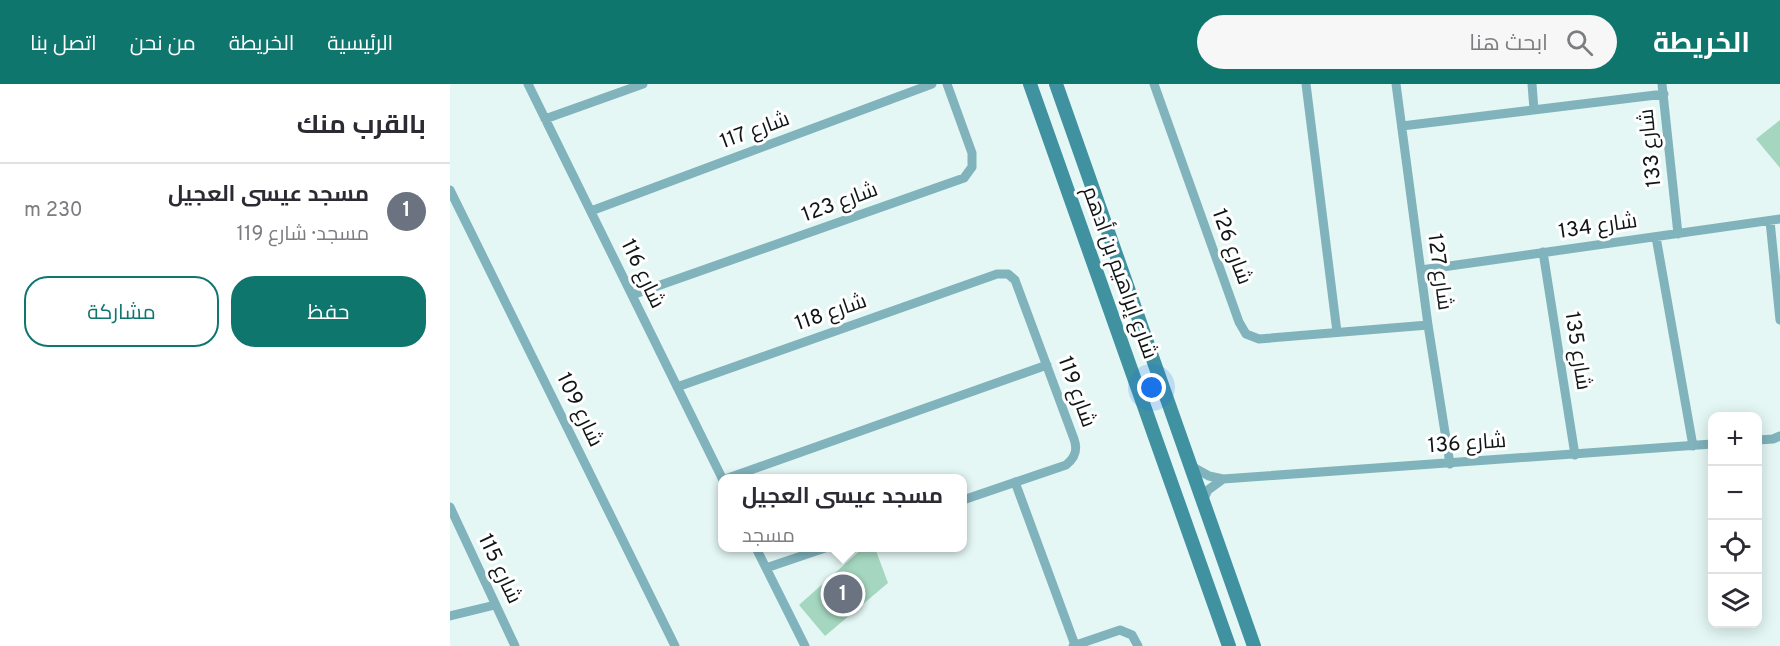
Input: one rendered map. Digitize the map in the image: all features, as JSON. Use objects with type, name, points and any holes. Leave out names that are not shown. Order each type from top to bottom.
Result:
[{"type":"street","name":"شارع 116","points":[[528,84],[720,474]]},
{"type":"street","points":[[545,119],[643,84]]},
{"type":"street","name":"شارع 117","points":[[591,211],[932,84]]},
{"type":"street","name":"شارع 123","points":[[632,295],[964,178],[972,167],[972,153],[947,84]]},
{"type":"street","name":"شارع إبراهيم بن أدهم","points":[[1030,84],[1229,646]]},
{"type":"street","name":"شارع إبراهيم بن أدهم","points":[[1056,84],[1254,646]]},
{"type":"street","name":"شارع 126","points":[[1154,84],[1242,328],[1246,333],[1259,339],[1428,325]]},
{"type":"street","points":[[1306,84],[1337,332]]},
{"type":"street","name":"شارع 127","points":[[1396,84],[1428,325],[1450,464]]},
{"type":"street","points":[[1532,84],[1534,110]]},
{"type":"street","name":"شارع 133","points":[[1402,126],[1534,110],[1663,89],[1678,234]]},
{"type":"street","points":[[1059,166],[1066,169],[1074,167],[1082,157]]},
{"type":"street","points":[[1071,201],[1078,189],[1089,188],[1095,191]]},
{"type":"street","name":"شارع 109","points":[[450,190],[454,207],[675,646]]},
{"type":"street","name":"شارع 134","points":[[1421,270],[1780,219]]},
{"type":"street","points":[[1770,221],[1780,320]]},
{"type":"street","points":[[1656,237],[1693,446]]},
{"type":"street","name":"شارع 135","points":[[1544,252],[1575,455]]},
{"type":"street","name":"شارع 119","points":[[967,499],[1066,465],[1076,452],[1074,439],[1016,280],[1008,274],[998,274]]},
{"type":"street","name":"شارع 118","points":[[677,387],[998,274]]},
{"type":"street","points":[[739,474],[1047,365]]},
{"type":"street","points":[[1762,440],[1780,436]]},
{"type":"street","name":"شارع 136","points":[[1190,465],[1209,476],[1223,479],[1708,444]]},
{"type":"street","points":[[1203,501],[1212,485],[1223,479]]},
{"type":"street","points":[[1015,482],[1074,646],[1120,630],[1132,635],[1138,646]]},
{"type":"street","name":"شارع 115","points":[[450,507],[515,646]]},
{"type":"street","points":[[758,552],[805,646]]},
{"type":"street","points":[[766,568],[813,552]]},
{"type":"street","points":[[450,616],[495,605]]},
{"type":"building","points":[[1780,120],[1780,168],[1756,139]]},
{"type":"building","points":[[859,552],[876,552],[888,583],[825,636],[799,605]]},
{"type":"place","name":"مسجد عيسى العجيل","points":[[843,594]]}]
